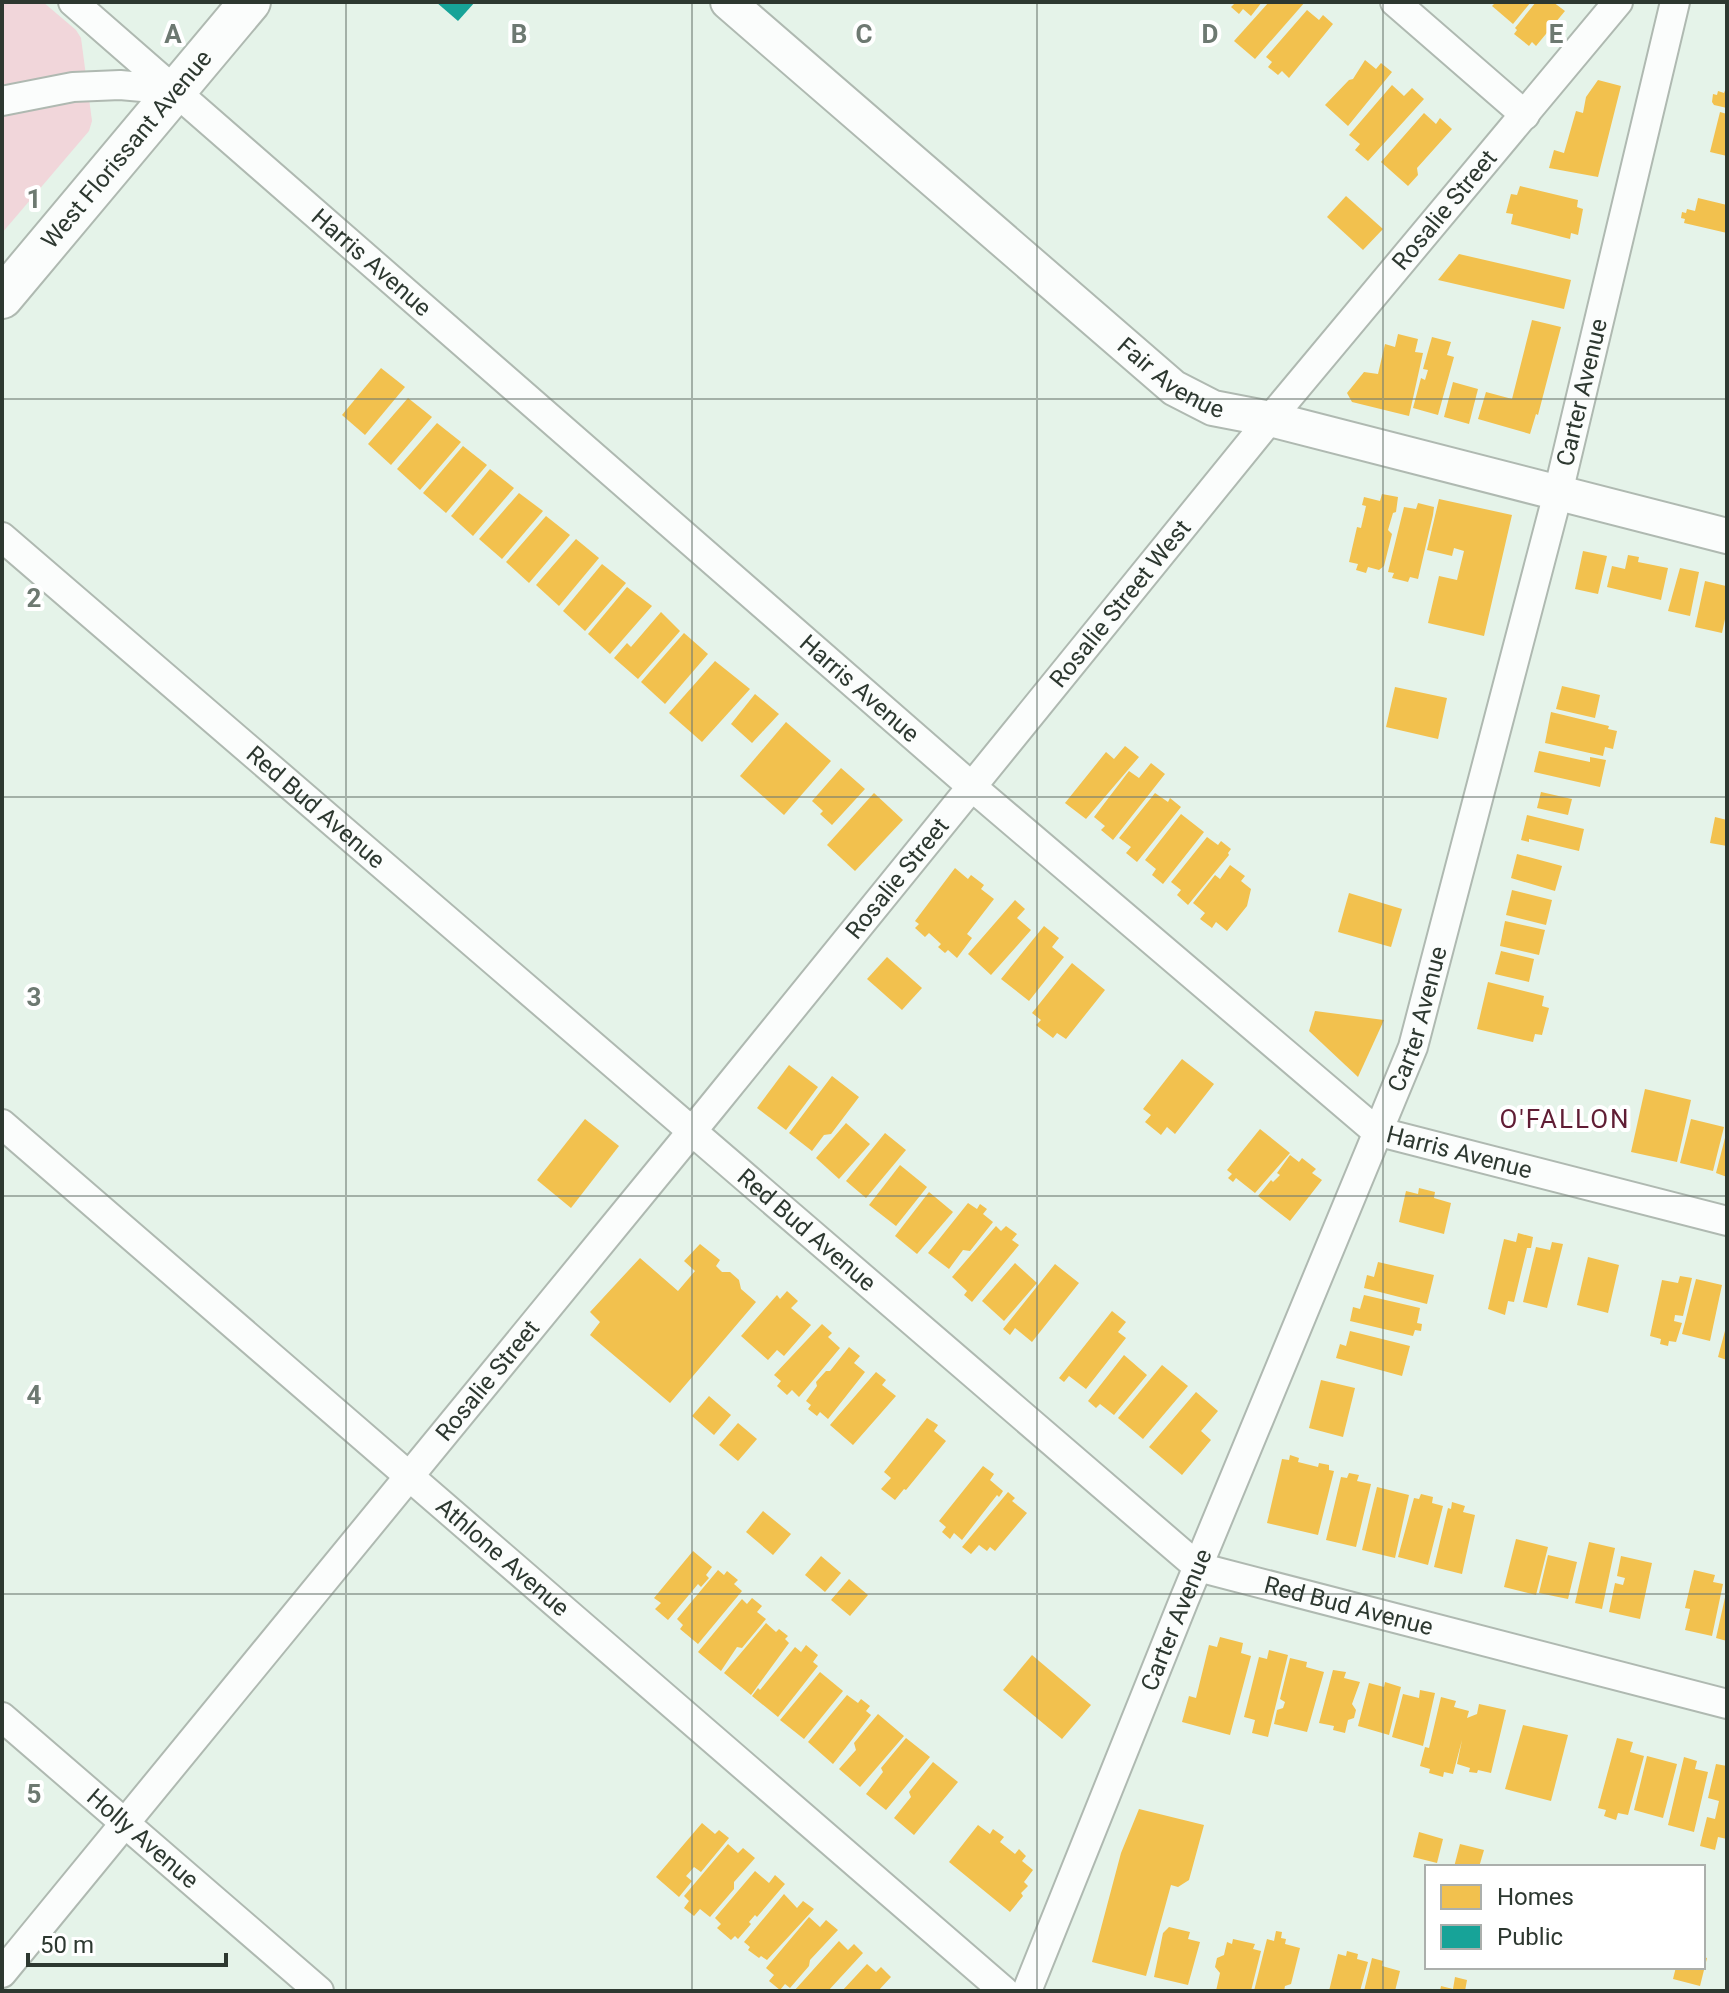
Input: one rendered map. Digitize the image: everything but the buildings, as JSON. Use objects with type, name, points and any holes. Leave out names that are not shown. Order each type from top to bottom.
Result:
[{"type":"main road","name":"West Florissant Avenue","points":[[2,298],[250,2]]},
{"type":"street","name":"Harris Avenue","points":[[73,2],[971,786],[1376,1131],[1727,1221]]},
{"type":"street","name":"Fair Avenue","points":[[728,2],[1174,388],[1213,408],[1270,419],[1727,536]]},
{"type":"street","points":[[1395,2],[1525,115]]},
{"type":"street","name":"Rosalie Street","points":[[1270,419],[1618,2]]},
{"type":"street","name":"Carter Avenue","points":[[1027,1991],[1376,1131],[1413,1047],[1558,493],[1675,2]]},
{"type":"street","points":[[2,101],[73,87],[120,85],[176,90]]},
{"type":"street","name":"Rosalie Street West","points":[[971,786],[1270,419]]},
{"type":"street","name":"Red Bud Avenue","points":[[2,537],[1198,1567],[1727,1704]]},
{"type":"street","name":"Rosalie Street","points":[[2,1973],[971,786]]},
{"type":"street","name":"Athlone Avenue","points":[[2,1124],[1004,1991]]},
{"type":"street","name":"Holly Avenue","points":[[2,1717],[319,1991]]},
{"type":"shaded area","points":[[2,2],[43,2],[76,30],[81,38],[92,121],[89,131],[2,233]]},
{"type":"district","name":"O'FALLON","points":[[1565,1119]]}]
